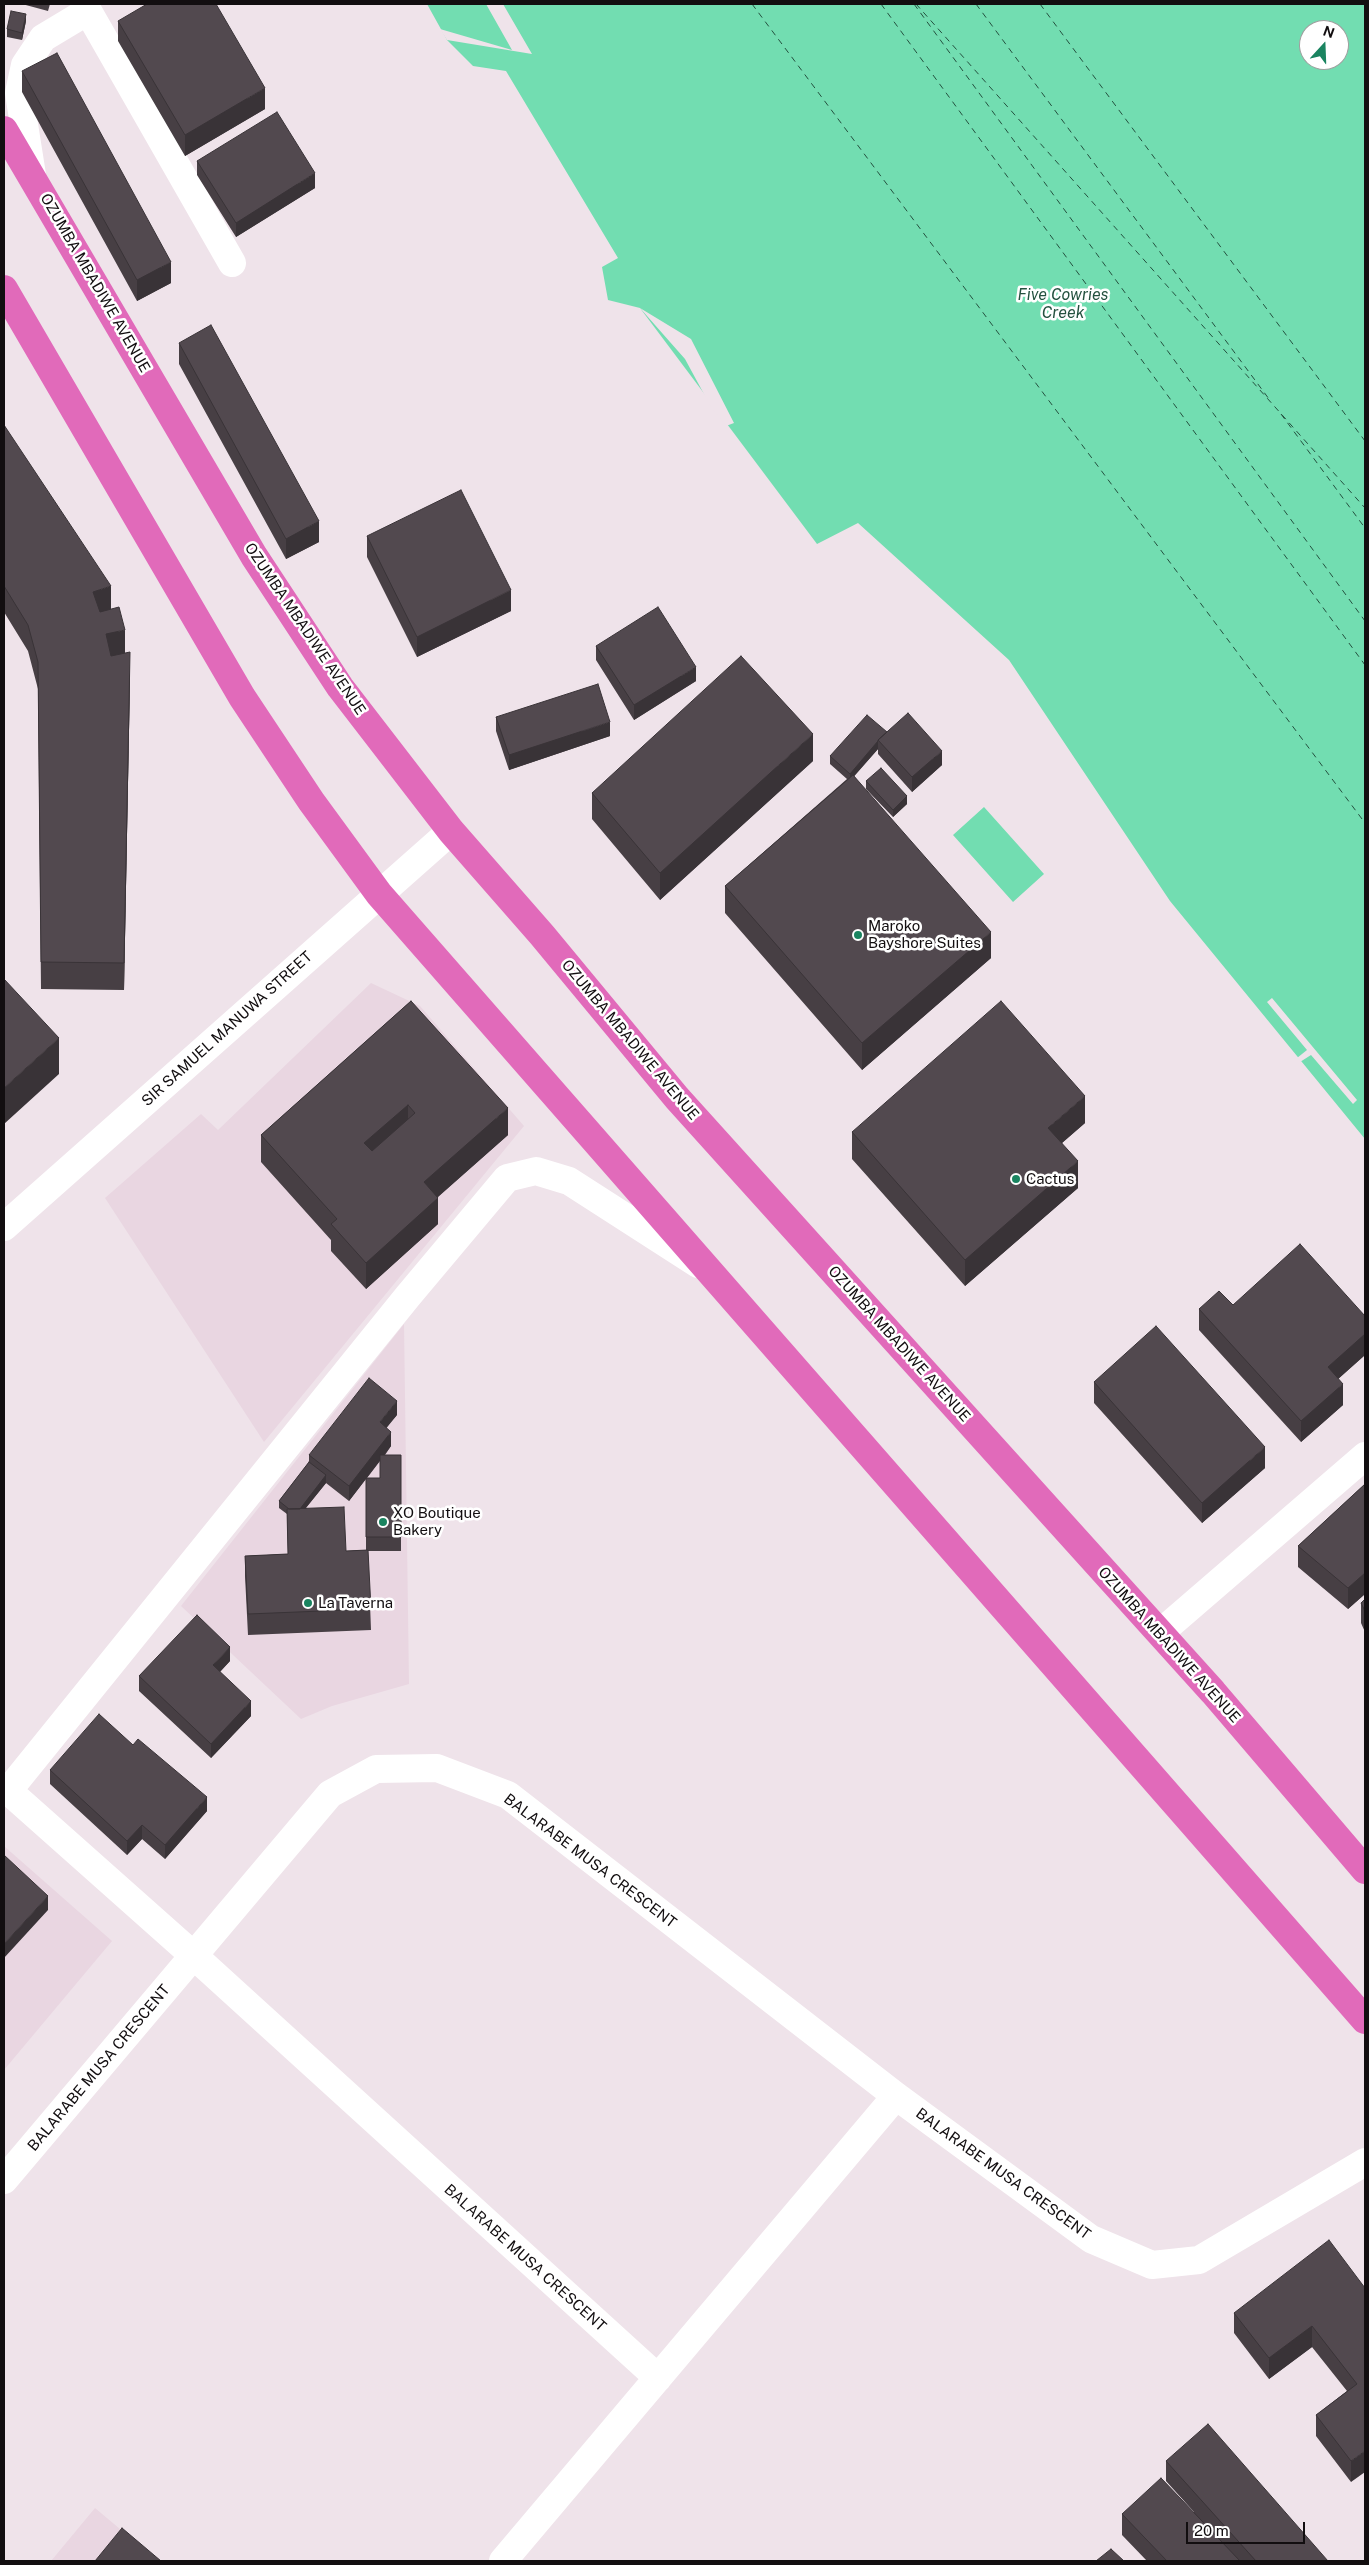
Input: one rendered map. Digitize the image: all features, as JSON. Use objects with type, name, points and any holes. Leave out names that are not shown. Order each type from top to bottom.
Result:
[{"type":"highway","name":"OZUMBA MBADIWE AVENUE","points":[[4,130],[254,556],[340,687],[451,831],[542,935],[677,1098],[1160,1633],[1365,1870]]},
{"type":"highway","points":[[4,289],[242,697],[311,800],[379,894],[1365,2020]]},
{"type":"street","points":[[32,175],[19,93],[25,65],[44,38],[86,7],[232,263]]},
{"type":"street","name":"SIR SAMUEL MANUWA STREET","points":[[4,1226],[451,831]]},
{"type":"street","points":[[6,1789],[408,1296],[507,1178],[536,1172],[569,1181],[706,1269]]},
{"type":"street","points":[[1160,1633],[1365,1456]]},
{"type":"street","name":"BALARABE MUSA CRESCENT","points":[[4,2180],[330,1794],[376,1769],[437,1768],[508,1795],[896,2096],[1091,2239],[1152,2265],[1199,2260],[1365,2162]]},
{"type":"street","name":"BALARABE MUSA CRESCENT","points":[[6,1789],[658,2378]]},
{"type":"street","points":[[503,2561],[896,2096]]},
{"type":"shaded area","points":[[371,983],[420,1006],[524,1126],[264,1442],[105,1198],[201,1114],[218,1130]]},
{"type":"shaded area","points":[[404,1324],[409,1684],[332,1706],[301,1719],[181,1606]]},
{"type":"shaded area","points":[[4,1846],[112,1941],[4,2070]]},
{"type":"shaded area","points":[[95,2508],[158,2561],[51,2561]]},
{"type":"water","name":"Five Cowries Creek","points":[[427,4],[1365,4],[1365,1139],[1170,901],[1009,660],[858,523],[817,544],[640,308],[608,300],[602,267],[618,258],[506,71],[473,66],[447,40]]},
{"type":"water","points":[[984,807],[1044,874],[1013,902],[953,835]]},
{"type":"pier","points":[[486,4],[503,4],[532,54],[447,40],[440,29],[512,50]]},
{"type":"pier","points":[[640,308],[691,339],[734,423],[726,426],[711,407],[685,359]]},
{"type":"pier","points":[[1272,998],[1357,1100],[1353,1104],[1311,1055],[1300,1062],[1297,1058],[1307,1050],[1267,1002]]},
{"type":"building","points":[[147,4],[216,4],[265,88],[185,135],[118,21]]},
{"type":"building","points":[[11,11],[26,14],[22,33],[7,29]]},
{"type":"building","points":[[57,53],[171,262],[137,280],[22,71]]},
{"type":"building","points":[[277,112],[315,173],[236,223],[197,161]]},
{"type":"building","points":[[211,325],[319,521],[286,539],[179,343]]},
{"type":"building","points":[[4,425],[111,586],[93,592],[100,612],[119,607],[125,630],[106,634],[111,656],[130,652],[124,963],[41,962],[38,662],[28,625],[4,586]]},
{"type":"building","points":[[461,490],[511,590],[417,637],[367,536]]},
{"type":"building","points":[[658,607],[696,667],[634,705],[596,646]]},
{"type":"building","points":[[741,656],[813,734],[660,873],[592,793]]},
{"type":"building","points":[[598,684],[610,722],[509,755],[496,717]]},
{"type":"building","points":[[908,713],[942,751],[912,777],[878,740]]},
{"type":"building","points":[[867,715],[887,732],[850,774],[830,756]]},
{"type":"building","points":[[881,768],[907,796],[893,810],[866,781]]},
{"type":"building","name":"Maroko Bayshore Suites","points":[[853,775],[991,932],[862,1043],[725,886]]},
{"type":"building","points":[[4,979],[59,1038],[4,1088]]},
{"type":"building","points":[[411,1001],[508,1108],[424,1182],[438,1198],[366,1263],[331,1224],[337,1219],[261,1135]],"holes":[[[408,1105],[415,1113],[372,1151],[364,1143]]]},
{"type":"building","points":[[1001,1001],[1085,1096],[1048,1128],[1078,1161],[965,1260],[852,1132]]},
{"type":"building","points":[[1300,1244],[1365,1316],[1365,1334],[1328,1367],[1343,1384],[1301,1421],[1199,1309],[1219,1291],[1233,1305]]},
{"type":"building","points":[[1156,1326],[1265,1447],[1202,1503],[1094,1382]]},
{"type":"building","points":[[369,1378],[397,1401],[380,1422],[391,1432],[349,1486],[309,1455]]},
{"type":"building","name":"XO Boutique Bakery","points":[[380,1455],[401,1455],[401,1537],[366,1537],[366,1478],[380,1478]]},
{"type":"building","points":[[309,1462],[326,1475],[300,1509],[289,1509],[279,1501]]},
{"type":"building","points":[[1365,1484],[1365,1573],[1348,1588],[1298,1546]]},
{"type":"building","name":"La Taverna","points":[[344,1507],[346,1551],[368,1550],[371,1609],[248,1614],[245,1556],[288,1554],[287,1509]]},
{"type":"building","points":[[1365,1599],[1365,1611],[1361,1603]]},
{"type":"building","points":[[197,1615],[230,1647],[213,1665],[251,1701],[211,1744],[139,1676]]},
{"type":"building","points":[[99,1714],[133,1745],[138,1739],[207,1797],[165,1845],[142,1825],[127,1841],[50,1770]]},
{"type":"building","points":[[4,1855],[48,1896],[4,1944]]},
{"type":"building","points":[[1329,2240],[1365,2288],[1365,2451],[1351,2461],[1316,2415],[1357,2384],[1312,2326],[1269,2358],[1234,2313]]},
{"type":"building","points":[[1208,2424],[1328,2561],[1256,2561],[1166,2461]]},
{"type":"building","points":[[1161,2478],[1240,2561],[1167,2561],[1122,2514]]},
{"type":"building","points":[[122,2528],[161,2561],[95,2561]]},
{"type":"building","points":[[1111,2549],[1124,2561],[1096,2561]]},
{"type":"ferry route","points":[[752,4],[1365,823]]},
{"type":"ferry route","points":[[881,4],[1365,665]]},
{"type":"ferry route","points":[[914,4],[1365,621]]},
{"type":"ferry route","points":[[916,4],[1365,508]]},
{"type":"ferry route","points":[[976,4],[1269,399]]},
{"type":"ferry route","points":[[1040,4],[1365,441]]},
{"type":"ferry route","points":[[1281,414],[1365,528]]},
{"type":"place","name":"Maroko Bayshore Suites","points":[[858,935]]},
{"type":"place","name":"Cactus","points":[[1016,1179]]},
{"type":"place","name":"XO Boutique Bakery","points":[[383,1522]]},
{"type":"place","name":"La Taverna","points":[[308,1603]]}]
